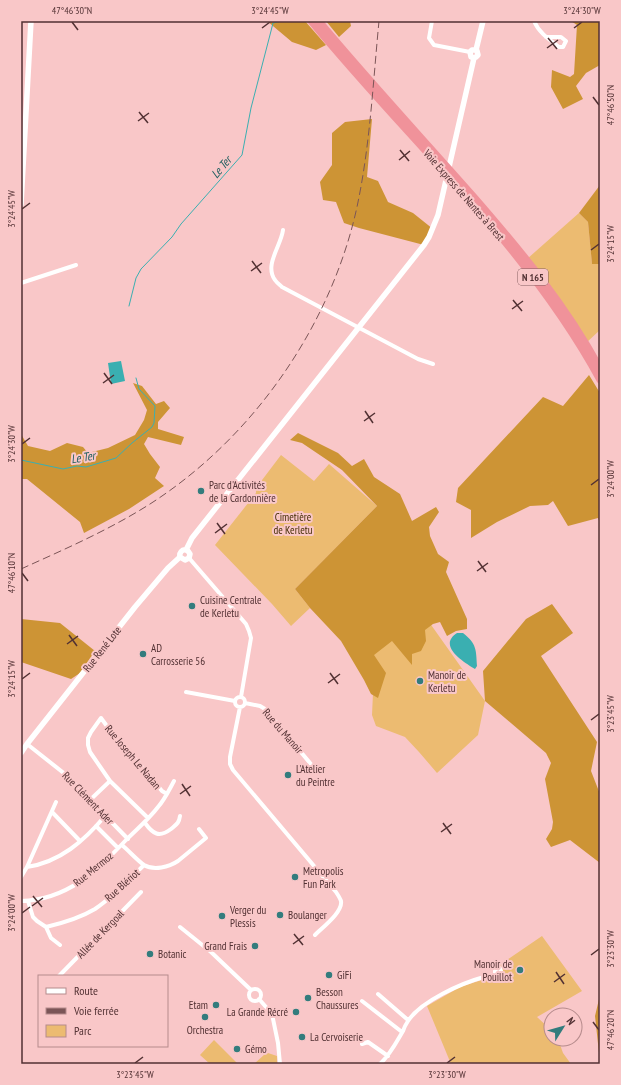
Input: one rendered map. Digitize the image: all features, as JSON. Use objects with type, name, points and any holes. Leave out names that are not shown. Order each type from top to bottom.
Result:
[{"type":"highway","name":"Voie Express de Nantes à Brest","points":[[311,21],[364,78],[439,166],[454,179],[513,242],[543,280],[572,322],[600,368]]},
{"type":"highway","name":"Voie Express de Nantes à Brest","points":[[319,21],[364,78]]},
{"type":"highway","name":"Voie Express de Nantes à Brest","points":[[379,95],[440,158],[454,179],[538,283],[567,324],[600,380]]},
{"type":"main road","points":[[21,204],[31,21]]},
{"type":"main road","points":[[186,550],[190,552],[190,554],[185,560],[180,557],[181,551],[186,550],[192,538],[360,328],[430,237],[438,215],[474,58],[478,55],[478,53],[473,51],[483,21]]},
{"type":"main road","name":"Rue René Lote","points":[[21,753],[136,607],[168,568],[180,557]]},
{"type":"main road","name":"Rue René Lote","points":[[21,747],[27,744]]},
{"type":"street","points":[[432,21],[429,38],[434,45],[473,51]]},
{"type":"street","points":[[534,21],[539,30],[546,37]]},
{"type":"street","points":[[283,230],[272,264],[272,271],[275,280],[282,287],[418,359],[433,364]]},
{"type":"street","points":[[21,283],[76,265]]},
{"type":"street","points":[[188,558],[246,624],[250,631],[251,638],[241,697],[245,703],[240,707],[230,757],[230,764],[233,770],[336,892],[341,900],[341,906],[337,913],[316,935]]},
{"type":"street","points":[[186,692],[235,701]]},
{"type":"street","points":[[235,701],[236,698],[241,697]]},
{"type":"street","points":[[235,701],[236,705],[240,707]]},
{"type":"street","name":"Rue du Manoir","points":[[245,703],[260,706],[265,709],[315,769]]},
{"type":"street","name":"Rue Joseph Le Nadan","points":[[110,781],[90,752],[88,745],[88,738],[101,718],[120,744],[140,764],[162,791],[167,794]]},
{"type":"street","name":"Rue Clément Ader","points":[[27,744],[70,778],[128,839]]},
{"type":"street","points":[[90,800],[110,781],[148,818]]},
{"type":"street","name":"Rue Mermoz","points":[[21,901],[28,901],[52,895],[75,885],[85,878],[145,823],[159,806],[174,781]]},
{"type":"street","points":[[21,877],[27,867],[56,802]]},
{"type":"street","points":[[52,812],[80,841]]},
{"type":"street","points":[[27,867],[47,862],[72,849],[105,816]]},
{"type":"street","points":[[145,823],[149,829],[160,835],[167,832],[179,822],[180,816]]},
{"type":"street","points":[[96,826],[118,848]]},
{"type":"street","name":"Rue Blériot","points":[[46,927],[60,924],[95,909],[107,900],[144,865],[156,868],[174,864],[206,838],[199,829]]},
{"type":"street","points":[[122,845],[144,865]]},
{"type":"street","name":"Allée de Kergoal","points":[[60,975],[141,892]]},
{"type":"street","points":[[28,901],[34,917],[46,927],[51,938],[60,945]]},
{"type":"street","points":[[180,927],[211,952],[251,990],[255,989],[259,991],[261,995],[259,999]]},
{"type":"street","points":[[380,1064],[388,1056],[408,1020],[428,1003],[454,988],[475,979],[495,974]]},
{"type":"street","points":[[251,990],[249,994],[250,999],[255,1001],[259,999]]},
{"type":"street","points":[[378,994],[408,1020]]},
{"type":"street","points":[[259,999],[272,1014],[278,1043],[280,1064]]},
{"type":"street","points":[[362,1001],[402,1032]]},
{"type":"street","points":[[362,1044],[368,1042],[388,1056]]},
{"type":"green space","points":[[579,213],[588,222],[592,264],[600,264],[600,330],[586,343],[527,259]]},
{"type":"green space","name":"Cimetière de Kerletu","points":[[281,455],[314,481],[329,464],[377,506],[295,589],[310,608],[291,626],[215,545],[256,493],[256,488]]},
{"type":"green space","points":[[417,605],[485,701],[478,735],[437,773],[405,737],[376,726],[372,715],[373,693],[353,656]]},
{"type":"green space","points":[[542,936],[582,991],[554,1007],[543,1007],[543,1014],[537,1017],[543,1023],[543,1047],[561,1047],[563,1053],[571,1064],[451,1064],[427,1006],[460,987],[488,978],[503,978],[505,975],[498,966]]},
{"type":"green space","points":[[214,1040],[238,1064],[210,1064],[200,1055]]},
{"type":"green space","points":[[268,1053],[277,1056],[276,1064],[254,1064],[265,1054]]},
{"type":"shaded area","points":[[267,21],[305,21],[326,45],[316,50],[292,42]]},
{"type":"shaded area","points":[[326,21],[350,21],[351,26],[339,37]]},
{"type":"shaded area","points":[[571,21],[600,21],[600,65],[586,73],[576,86],[583,99],[563,109],[551,87],[552,70],[570,77],[574,74],[577,25]]},
{"type":"shaded area","points":[[372,119],[367,177],[378,181],[388,202],[413,213],[433,229],[424,245],[344,223],[336,202],[323,200],[320,182],[332,165],[332,133],[345,122]]},
{"type":"shaded area","points":[[600,185],[600,264],[592,264],[588,222],[579,213]]},
{"type":"shaded area","points":[[589,375],[600,393],[600,523],[598,518],[568,526],[553,501],[548,505],[530,506],[497,522],[471,538],[471,510],[456,502],[458,488],[543,397],[563,406]]},
{"type":"shaded area","points":[[133,383],[142,386],[156,404],[164,401],[170,408],[158,422],[158,429],[184,437],[181,445],[148,437],[144,444],[160,467],[155,478],[164,486],[129,509],[84,533],[80,522],[27,479],[21,479],[21,434],[28,446],[50,451],[67,443],[83,447],[88,453],[108,448],[135,435],[144,420],[147,410]]},
{"type":"shaded area","points":[[298,433],[338,453],[352,466],[364,459],[374,477],[400,494],[412,521],[436,507],[439,512],[429,527],[430,536],[438,554],[449,562],[446,572],[467,619],[467,629],[456,631],[447,636],[440,622],[433,624],[425,630],[426,641],[421,651],[412,654],[412,665],[392,641],[374,655],[386,673],[378,698],[371,694],[341,641],[310,608],[295,589],[377,506],[342,470],[302,443],[290,440]]},
{"type":"shaded area","points":[[552,604],[573,633],[541,656],[597,742],[591,771],[600,794],[600,863],[570,840],[551,847],[546,839],[552,829],[553,822],[545,779],[551,763],[546,753],[485,701],[483,671],[526,619]]},
{"type":"shaded area","points":[[21,619],[60,623],[95,651],[80,673],[71,679],[21,662]]},
{"type":"shaded area","points":[[600,995],[600,1062],[595,1016]]},
{"type":"water","points":[[121,361],[125,381],[111,384],[108,363]]},
{"type":"water","points":[[457,633],[463,633],[468,637],[475,648],[477,666],[475,669],[459,658],[451,648],[450,643],[452,638]]},
{"type":"waterway","name":"Le Ter","points":[[129,306],[136,278],[141,269],[172,237],[181,224],[242,155],[251,108],[273,23],[282,21]]},
{"type":"waterway","name":"Le Ter","points":[[21,460],[63,469],[77,466],[86,467],[116,458],[152,427],[154,423],[155,406],[139,389],[136,378]]},
{"type":"railway","points":[[21,569],[87,539],[119,522],[150,504],[187,477],[222,446],[254,412],[282,375],[307,336],[328,294],[345,251],[357,207],[365,161],[379,21]]},
{"type":"place","name":"Parc d'Activités de la Cardonnière","points":[[201,491]]},
{"type":"place","name":"Cuisine Centrale de Kerletu","points":[[192,606]]},
{"type":"place","name":"AD Carrosserie 56","points":[[143,654]]},
{"type":"place","name":"Manoir de Kerletu","points":[[420,681]]},
{"type":"place","name":"L'Atelier du Peintre","points":[[288,775]]},
{"type":"place","name":"Metropolis Fun Park","points":[[295,877]]},
{"type":"place","name":"Boulanger","points":[[280,915]]},
{"type":"place","name":"Verger du Plessis","points":[[222,916]]},
{"type":"place","name":"Grand Frais","points":[[255,946]]},
{"type":"place","name":"Botanic","points":[[150,954]]},
{"type":"place","name":"Manoir de Pouillot","points":[[520,970]]},
{"type":"place","name":"GiFi","points":[[329,975]]},
{"type":"place","name":"Besson Chaussures","points":[[308,998]]},
{"type":"place","name":"Etam","points":[[216,1005]]},
{"type":"place","name":"La Grande Récré","points":[[296,1012]]},
{"type":"place","name":"Orchestra","points":[[205,1017]]},
{"type":"place","name":"La Cervoiserie","points":[[302,1037]]},
{"type":"place","name":"Gémo","points":[[237,1049]]}]
